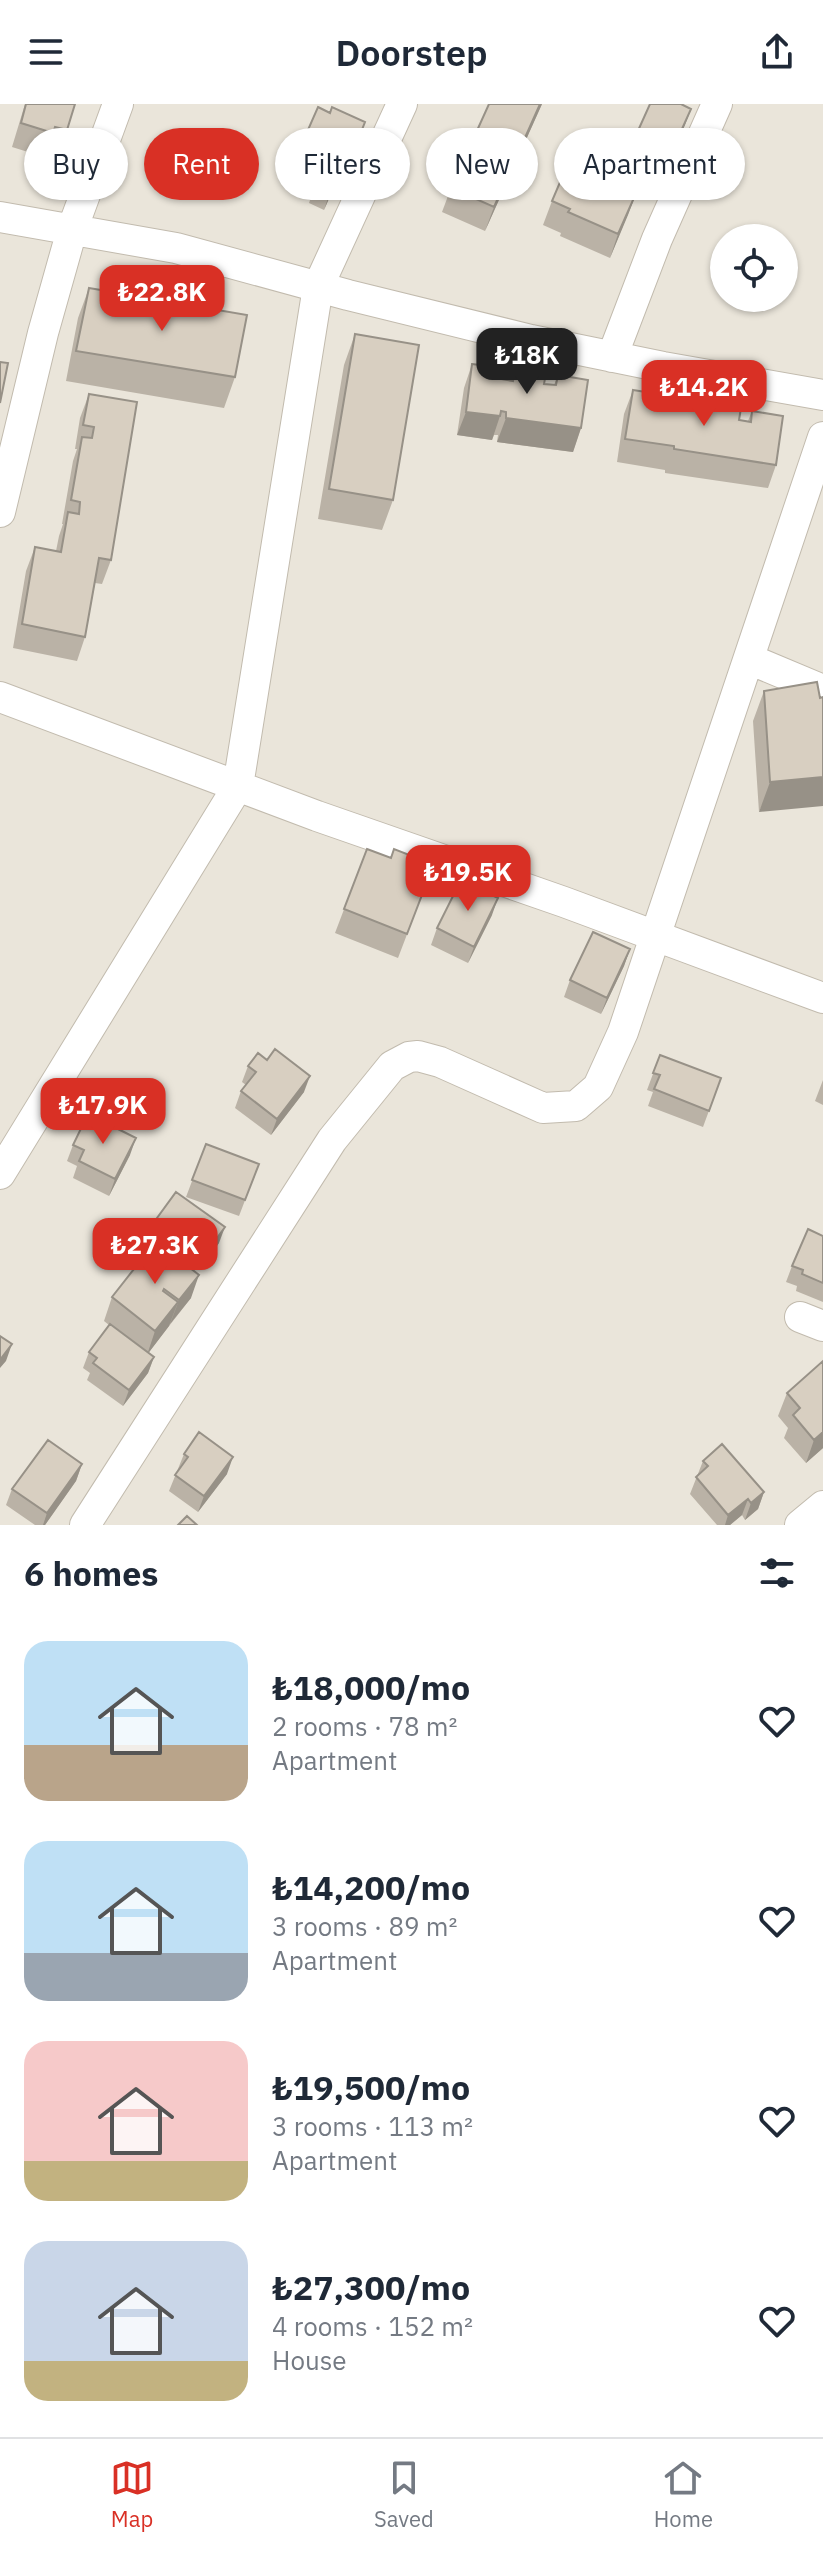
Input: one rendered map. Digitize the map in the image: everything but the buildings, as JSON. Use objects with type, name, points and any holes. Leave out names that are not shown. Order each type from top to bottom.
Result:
[{"type":"street","points":[[0,512],[43,333],[72,230],[118,104]]},
{"type":"street","points":[[0,1174],[238,786],[318,287],[402,104]]},
{"type":"street","points":[[612,357],[657,239],[717,104]]},
{"type":"street","points":[[0,217],[176,248],[531,340],[823,395]]},
{"type":"street","points":[[85,1525],[332,1140],[392,1066],[418,1056],[440,1062],[543,1108],[576,1106],[598,1087],[623,1032],[823,437]]},
{"type":"street","points":[[749,659],[823,690]]},
{"type":"street","points":[[0,697],[823,998]]},
{"type":"street","points":[[800,1525],[823,1506]]},
{"type":"shaded area","points":[[0,104],[823,104],[823,1525],[0,1525]]}]
